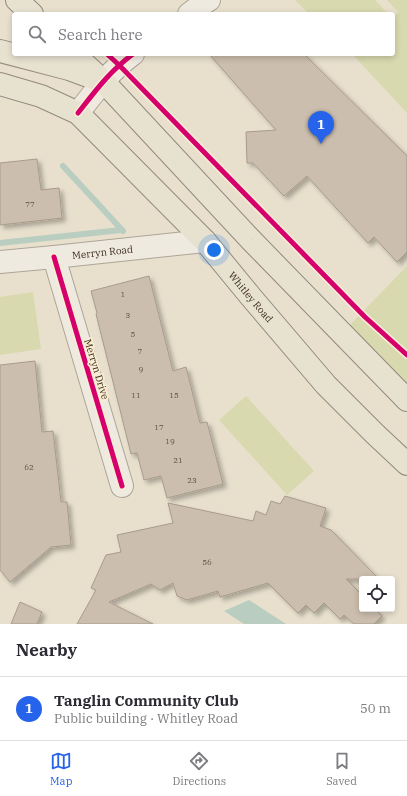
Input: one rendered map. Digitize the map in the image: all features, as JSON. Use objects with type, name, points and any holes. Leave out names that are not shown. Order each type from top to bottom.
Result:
[{"type":"main road","points":[[17,0],[30,12]]},
{"type":"main road","points":[[0,51],[12,54]]},
{"type":"main road","points":[[19,56],[68,69],[103,81]]},
{"type":"main road","points":[[76,56],[103,81],[251,240],[407,400]]},
{"type":"main road","points":[[0,84],[41,96],[78,113]]},
{"type":"main road","name":"Whitley Road","points":[[78,113],[205,240],[326,385],[407,464]]},
{"type":"street","points":[[192,12],[209,0]]},
{"type":"street","points":[[78,113],[103,81],[119,64],[130,56]]},
{"type":"street","name":"Merryn Road","points":[[0,262],[205,240]]},
{"type":"street","name":"Merryn Drive","points":[[54,257],[122,486]]},
{"type":"green space","points":[[295,0],[375,0],[386,12],[307,12]]},
{"type":"green space","points":[[387,0],[407,0],[407,113],[354,56],[395,56],[395,15],[398,12]]},
{"type":"green space","points":[[407,266],[407,383],[350,325]]},
{"type":"green space","points":[[33,292],[41,349],[0,355],[0,297]]},
{"type":"green space","points":[[246,396],[314,471],[287,495],[219,420]]},
{"type":"shaded area","points":[[249,600],[286,624],[244,624],[224,611]]},
{"type":"building","points":[[211,56],[306,56],[407,156],[407,252],[397,262],[374,237],[368,243],[307,176],[284,196],[253,163],[247,163],[246,132],[276,130]]},
{"type":"building","points":[[37,159],[41,190],[59,188],[62,218],[0,225],[0,163]]},
{"type":"building","points":[[149,276],[173,371],[186,367],[200,423],[207,422],[223,484],[167,498],[161,476],[144,480],[137,453],[131,454],[91,291]]},
{"type":"building","points":[[35,361],[42,432],[53,431],[61,502],[67,502],[71,545],[51,547],[10,582],[0,570],[0,365]]},
{"type":"building","points":[[285,496],[326,508],[320,526],[331,530],[376,576],[359,576],[359,579],[346,579],[359,592],[359,612],[378,612],[382,616],[374,624],[354,624],[344,615],[340,619],[324,603],[314,613],[306,605],[298,613],[268,583],[220,597],[218,591],[187,600],[177,596],[173,583],[160,590],[151,584],[109,602],[153,624],[77,624],[96,590],[91,588],[106,555],[121,552],[117,535],[173,523],[168,503],[253,521],[256,511],[266,515],[271,501],[280,504]]},
{"type":"building","points":[[20,602],[42,612],[37,624],[11,624]]},
{"type":"waterway","points":[[63,166],[123,231]]},
{"type":"waterway","points":[[0,243],[121,230]]},
{"type":"cycle path","points":[[109,56],[365,317],[407,355]]},
{"type":"cycle path","points":[[78,113],[110,74],[130,56]]},
{"type":"cycle path","points":[[54,257],[122,486]]},
{"type":"place","name":"Tanglin Community Club","points":[[321,144]]}]
